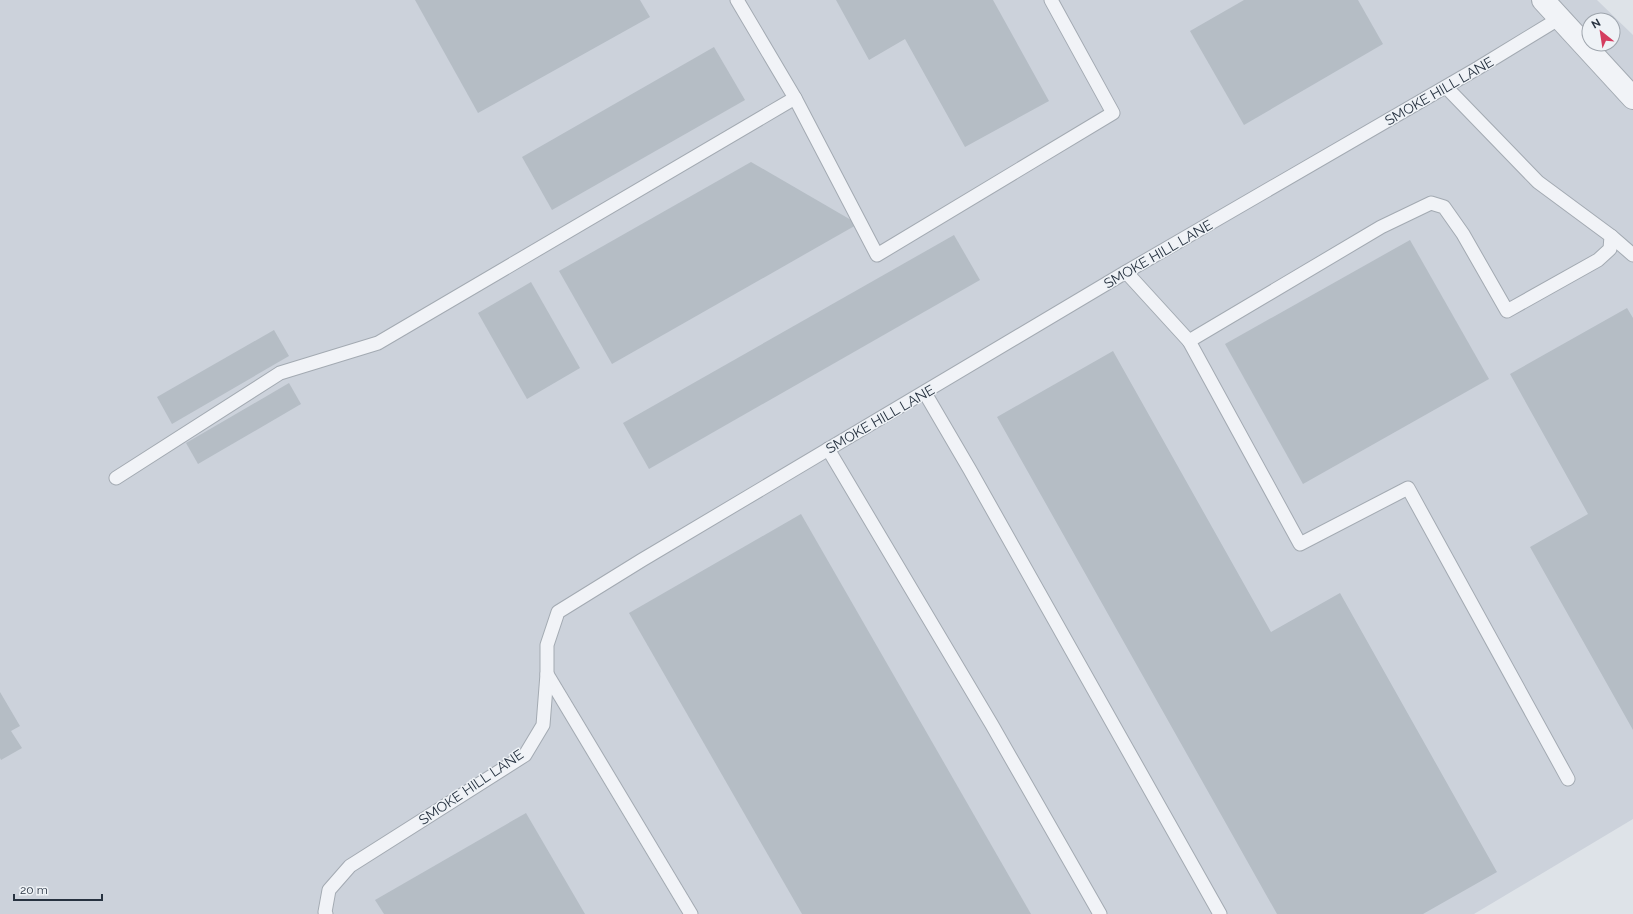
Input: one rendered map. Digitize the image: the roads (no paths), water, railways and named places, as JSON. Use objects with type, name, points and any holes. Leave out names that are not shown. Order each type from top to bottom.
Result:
[{"type":"street","points":[[1543,0],[1633,98]]},
{"type":"lane","points":[[737,0],[795,98],[877,255],[1112,113],[1057,2]]},
{"type":"lane","name":"SMOKE HILL LANE","points":[[326,914],[328,890],[350,866],[525,755],[543,725],[547,674],[547,645],[558,612],[1126,272],[1446,87],[1560,18]]},
{"type":"lane","points":[[1446,87],[1538,182],[1612,236],[1633,255]]},
{"type":"lane","points":[[116,478],[280,373],[378,344],[795,98]]},
{"type":"lane","points":[[1189,341],[1381,227],[1431,203],[1444,207],[1464,234],[1507,311],[1598,260],[1610,249],[1612,236]]},
{"type":"lane","points":[[1126,272],[1189,341],[1300,544],[1408,488],[1568,779]]},
{"type":"lane","points":[[925,393],[974,476],[1220,914]]},
{"type":"lane","points":[[828,449],[992,725],[1100,914]]},
{"type":"lane","points":[[547,674],[691,914]]}]
